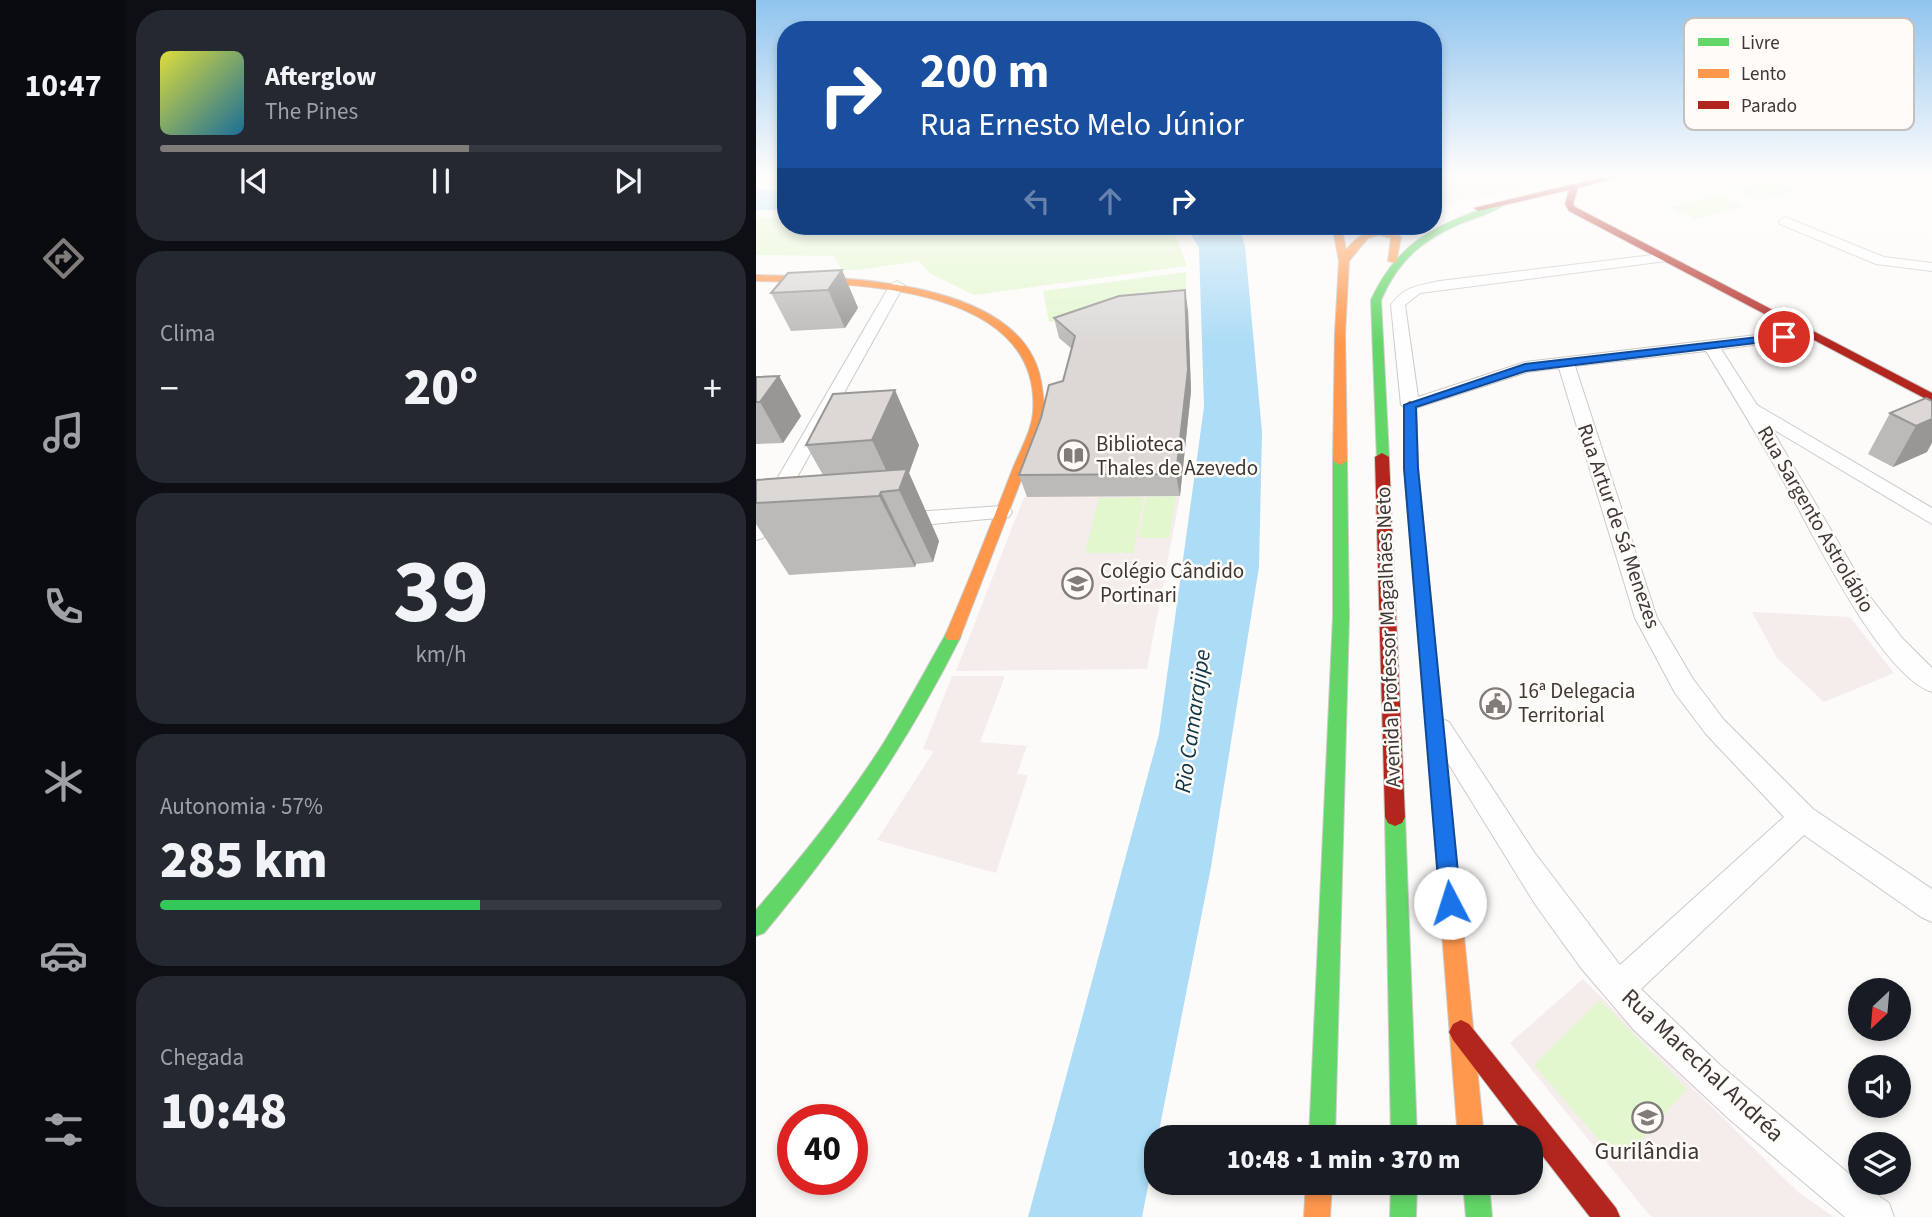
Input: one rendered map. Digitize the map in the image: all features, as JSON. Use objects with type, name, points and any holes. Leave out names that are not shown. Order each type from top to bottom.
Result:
[{"type":"main road","points":[[1612,231],[1932,398]]},
{"type":"main road","name":"Avenida Professor Magalhães Neto","points":[[1322,1125],[1341,617],[1340,333],[1344,261],[1338,235]]},
{"type":"main road","points":[[1344,261],[1359,238],[1364,235]]},
{"type":"main road","points":[[1390,235],[1396,237],[1393,261]]},
{"type":"main road","name":"Avenida Professor Magalhães Neto","points":[[1404,1125],[1376,300],[1379,287],[1393,261],[1428,235]]},
{"type":"main road","points":[[756,278],[858,280],[897,285],[970,309],[1003,327],[1023,344],[1038,377],[1039,413],[960,616],[916,707],[854,805],[756,926]]},
{"type":"main road","name":"Avenida Professor Magalhães Neto","points":[[1410,405],[1411,468],[1470,1125]]},
{"type":"main road","points":[[1380,430],[1411,468]]},
{"type":"main road","points":[[1461,1032],[1608,1217]]},
{"type":"main road","points":[[1317,1217],[1318,1195]]},
{"type":"main road","points":[[1404,1195],[1404,1217]]},
{"type":"main road","points":[[1477,1195],[1479,1217]]},
{"type":"street","points":[[1809,231],[1881,261],[1932,267]]},
{"type":"street","points":[[1881,261],[1903,259],[1932,251]]},
{"type":"street","name":"Avenida Professor Magalhães Neto","points":[[1410,405],[1398,305],[1415,290],[1661,258]]},
{"type":"street","points":[[756,532],[897,285]]},
{"type":"street","points":[[1410,405],[1506,372],[1565,362],[1808,334]]},
{"type":"street","name":"Rua Sargento Astrolábio","points":[[1711,346],[1751,408],[1856,592],[1892,644],[1932,682]]},
{"type":"street","name":"Rua Artur de Sá Menezes","points":[[1565,362],[1646,618],[1684,686],[1715,727],[1803,818],[1932,907]]},
{"type":"street","points":[[1751,408],[1932,517]]},
{"type":"street","points":[[880,522],[1002,512]]},
{"type":"street","points":[[756,532],[784,530]]},
{"type":"street","name":"Rua Marechal Andréa","points":[[1435,721],[1526,870],[1618,988],[1690,1061],[1875,1217]]},
{"type":"street","points":[[1618,988],[1803,818]]},
{"type":"shaded area","name":"Colégio Cândido Portinari","points":[[1180,496],[1147,669],[956,671],[1024,497]]},
{"type":"shaded area","points":[[1752,612],[1850,617],[1894,673],[1824,702],[1777,658]]},
{"type":"shaded area","points":[[952,676],[1005,676],[980,742],[1027,746],[1017,774],[1028,775],[996,873],[877,840],[934,751],[923,749]]},
{"type":"shaded area","name":"Gurilândia","points":[[1583,979],[1798,1192],[1834,1217],[1651,1217],[1510,1043]]},
{"type":"green space","points":[[756,231],[777,231],[777,235],[1175,235],[1187,266],[974,295],[931,274],[919,261],[842,270],[833,256],[756,255]]},
{"type":"green space","points":[[1186,272],[1186,308],[1049,322],[1043,291]]},
{"type":"green space","points":[[1176,496],[1169,538],[1138,538],[1146,497]]},
{"type":"green space","points":[[1144,497],[1133,553],[1085,553],[1099,498]]},
{"type":"green space","points":[[1600,1000],[1687,1089],[1620,1164],[1534,1065]]},
{"type":"water","name":"Rio Camarajipe","points":[[1191,235],[1242,235],[1245,246],[1262,432],[1259,567],[1211,867],[1160,1125],[1144,1125],[1144,1195],[1146,1195],[1142,1217],[1028,1217],[1159,734],[1204,407],[1199,248]]},
{"type":"building","points":[[842,270],[828,290],[771,293],[788,273]]},
{"type":"building","points":[[1185,290],[1188,370],[1176,474],[1019,475],[1041,418],[1049,385],[1063,381],[1075,336],[1054,318],[1119,296]]},
{"type":"building","points":[[779,376],[760,402],[756,402],[756,377]]},
{"type":"building","points":[[895,390],[872,440],[806,445],[833,394]]},
{"type":"building","points":[[1926,398],[1932,401],[1932,419],[1916,426],[1890,413]]},
{"type":"building","points":[[907,469],[899,490],[881,492],[879,496],[756,503],[756,480]]},
{"type":"traffic: fast","points":[[1382,457],[1376,300],[1385,279],[1397,263],[1410,249],[1431,235]]},
{"type":"traffic: fast","points":[[1322,1125],[1341,617],[1340,461]]},
{"type":"traffic: fast","points":[[756,926],[812,858],[864,787],[911,714],[953,636]]},
{"type":"traffic: fast","points":[[1395,817],[1404,1125]]},
{"type":"traffic: fast","points":[[1403,1217],[1404,1195]]},
{"type":"traffic: fast","points":[[1477,1195],[1479,1217]]},
{"type":"traffic: slow","points":[[1338,235],[1344,261],[1340,333],[1340,461]]},
{"type":"traffic: slow","points":[[1344,261],[1354,246],[1368,235]]},
{"type":"traffic: slow","points":[[1390,235],[1396,237],[1393,261]]},
{"type":"traffic: slow","points":[[756,278],[839,281],[887,286],[935,296],[979,312],[1013,336],[1034,368],[1039,412],[1036,426],[953,636]]},
{"type":"traffic: slow","points":[[1430,675],[1470,1125]]},
{"type":"traffic: slow","points":[[1317,1217],[1318,1195]]},
{"type":"traffic: jam","points":[[1614,231],[1932,398]]},
{"type":"traffic: jam","points":[[1410,405],[1411,468],[1430,675]]},
{"type":"traffic: jam","points":[[1382,457],[1395,817]]},
{"type":"traffic: jam","points":[[1461,1032],[1607,1217]]},
{"type":"place","name":"Biblioteca Thales de Azevedo","points":[[1073,456]]},
{"type":"place","name":"Colégio Cândido Portinari","points":[[1077,583]]},
{"type":"place","name":"16ª Delegacia Territorial","points":[[1495,703]]},
{"type":"place","name":"Gurilândia","points":[[1647,1117]]},
{"type":"route","points":[[1450,903],[1411,468],[1410,405],[1525,367],[1784,337]]}]
